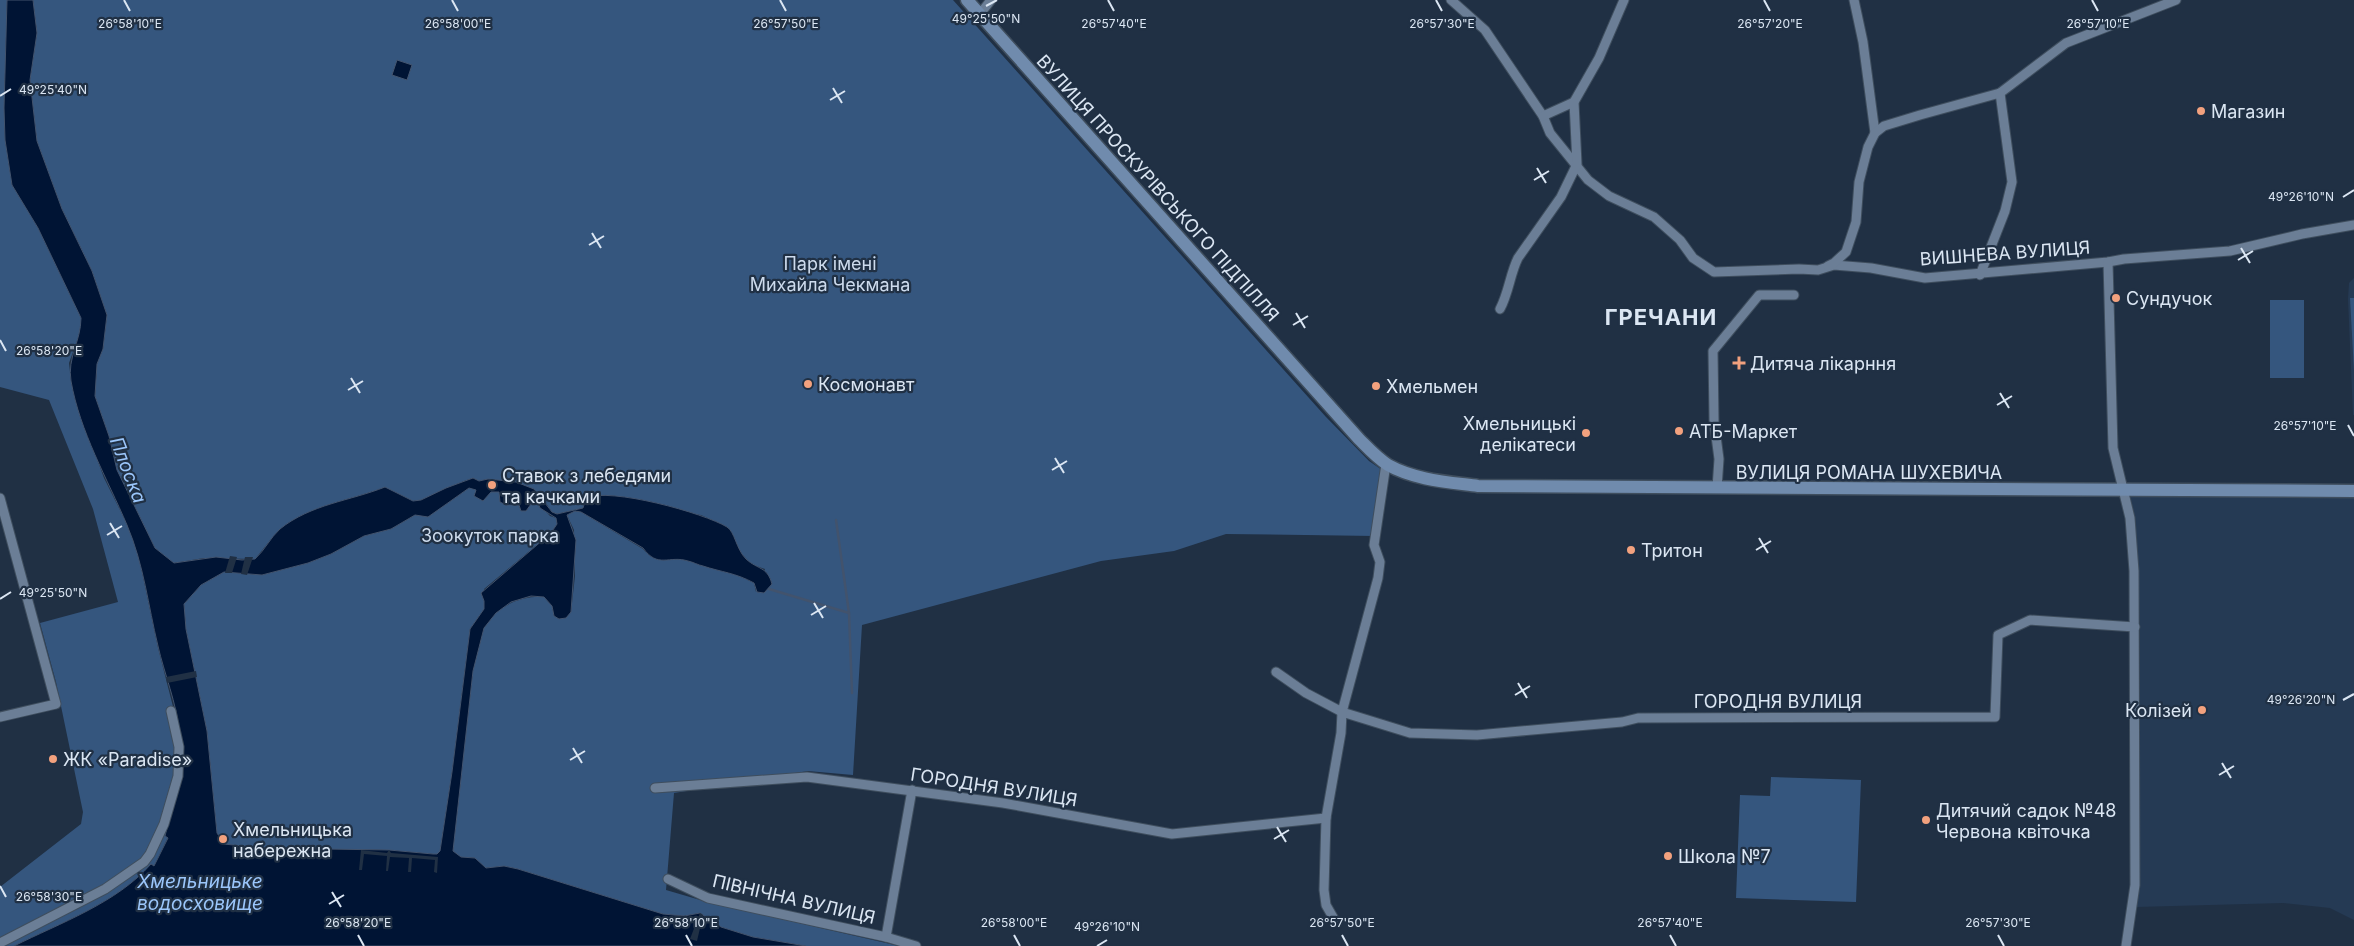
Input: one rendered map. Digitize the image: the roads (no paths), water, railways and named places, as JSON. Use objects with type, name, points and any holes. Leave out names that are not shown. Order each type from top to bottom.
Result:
[{"type":"main road","name":"ВУЛИЦЯ ПРОСКУРІВСЬКОГО ПІДПІЛЛЯ","points":[[967,0],[1359,439],[1386,464]]},
{"type":"main road","name":"ВУЛИЦЯ РОМАНА ШУХЕВИЧА","points":[[1386,464],[1420,477],[1478,486],[2354,491]]},
{"type":"street","points":[[980,14],[991,0]]},
{"type":"street","name":"ВИШНЕВА ВУЛИЦЯ","points":[[1451,0],[1485,30],[1543,116],[1550,133],[1577,164],[1588,180],[1609,196],[1654,217],[1680,240],[1693,258],[1714,272],[1818,270],[1834,266],[1872,268],[1925,278],[1980,275],[2124,259],[2230,251],[2302,234],[2354,225]]},
{"type":"street","points":[[1500,309],[1507,296],[1518,258],[1561,197],[1577,164],[1574,102],[1599,58],[1624,0]]},
{"type":"street","points":[[1854,0],[1875,133]]},
{"type":"street","points":[[1818,270],[1834,263],[1846,252],[1856,222],[1860,182],[1868,147],[1875,133],[1884,126],[1920,114],[1967,104],[2000,93],[2066,43],[2176,0]]},
{"type":"street","points":[[1980,275],[2005,211],[2012,182],[2000,93]]},
{"type":"street","points":[[1543,116],[1574,102]]},
{"type":"street","points":[[2108,262],[2113,448],[2125,491],[2130,518],[2135,627],[2135,885],[2126,946]]},
{"type":"street","points":[[1716,488],[1719,459],[1714,422],[1713,351],[1759,295],[1794,295]]},
{"type":"street","points":[[1334,919],[1326,905],[1324,890],[1326,818],[1341,733],[1342,712],[1378,578],[1380,562],[1374,545],[1386,464]]},
{"type":"street","points":[[0,498],[56,704],[0,717]]},
{"type":"street","name":"ГОРОДНЯ ВУЛИЦЯ","points":[[1342,712],[1410,733],[1477,735],[1622,722],[1638,718],[1995,718],[1998,634],[2030,620],[2135,627]]},
{"type":"street","points":[[1276,672],[1306,692],[1342,712]]},
{"type":"street","points":[[0,943],[105,889],[144,862],[150,854],[167,815],[178,776],[179,747],[171,711]]},
{"type":"street","name":"ГОРОДНЯ ВУЛИЦЯ","points":[[655,788],[807,777],[1003,803],[1172,834],[1326,818]]},
{"type":"street","points":[[886,937],[912,790]]},
{"type":"street","name":"ПІВНІЧНА ВУЛИЦЯ","points":[[668,878],[708,898],[886,937],[916,946]]},
{"type":"water","name":"Хмельницьке водосховище","points":[[7,0],[33,0],[37,33],[30,80],[37,141],[62,209],[92,271],[107,315],[103,349],[97,364],[95,396],[109,436],[117,470],[155,548],[174,563],[216,557],[242,560],[255,559],[280,529],[318,508],[385,487],[413,501],[421,500],[473,478],[479,481],[488,479],[516,482],[534,489],[552,512],[557,514],[583,508],[586,498],[615,496],[657,503],[679,509],[715,521],[730,529],[746,559],[768,574],[772,584],[764,593],[757,592],[754,583],[735,575],[701,566],[690,561],[675,559],[659,560],[648,554],[643,548],[581,512],[575,511],[567,515],[576,540],[571,612],[566,618],[559,619],[554,616],[552,606],[544,597],[531,596],[511,602],[496,613],[484,628],[473,671],[453,851],[461,857],[475,858],[486,868],[504,866],[518,869],[663,914],[684,916],[700,913],[721,927],[753,937],[806,946],[14,946],[105,901],[137,878],[151,864],[154,866],[168,838],[165,836],[175,784],[179,731],[176,710],[158,646],[138,555],[127,525],[87,437],[75,400],[70,373],[81,318],[38,228],[12,185],[5,140]],"holes":[[[469,488],[476,490],[474,496],[483,501],[491,492],[499,492],[500,502],[506,505],[519,505],[521,511],[526,511],[531,504],[538,503],[540,508],[556,518],[557,524],[551,533],[481,593],[484,609],[470,629],[440,851],[437,854],[433,854],[389,850],[261,848],[224,844],[217,833],[207,731],[186,629],[184,604],[201,585],[224,572],[262,575],[308,563],[331,554],[364,536],[391,529],[415,515],[428,517]]]},
{"type":"water","points":[[397,60],[412,65],[407,80],[392,75]]},
{"type":"waterway","points":[[836,520],[849,613]]},
{"type":"waterway","points":[[769,589],[849,613],[852,693]]},
{"type":"place","name":"Магазин","points":[[2201,111]]},
{"type":"place","name":"Сундучок","points":[[2116,298]]},
{"type":"place","name":"Дитяча лікарння","points":[[1739,363]]},
{"type":"place","name":"Космонавт","points":[[808,384]]},
{"type":"place","name":"Хмельмен","points":[[1376,386]]},
{"type":"place","name":"АТБ-Маркет","points":[[1679,431]]},
{"type":"place","name":"Хмельницькі делікатеси","points":[[1586,433]]},
{"type":"place","name":"Ставок з лебедями та качками","points":[[492,485]]},
{"type":"place","name":"Тритон","points":[[1631,550]]},
{"type":"place","name":"Колізей","points":[[2202,710]]},
{"type":"place","name":"ЖК «Paradise»","points":[[53,759]]},
{"type":"place","name":"Дитячий садок №48 Червона квіточка","points":[[1926,820]]},
{"type":"place","name":"Хмельницька набережна","points":[[223,839]]},
{"type":"place","name":"Школа №7","points":[[1668,856]]},
{"type":"district","name":"ГРЕЧАНИ","points":[[1661,317]]},
{"type":"park label","name":"Парк імені Михайла Чекмана","points":[[830,273]]},
{"type":"park label","name":"Зоокуток парка","points":[[490,535]]},
{"type":"water label","name":"Плоска","points":[[128,470]]}]
